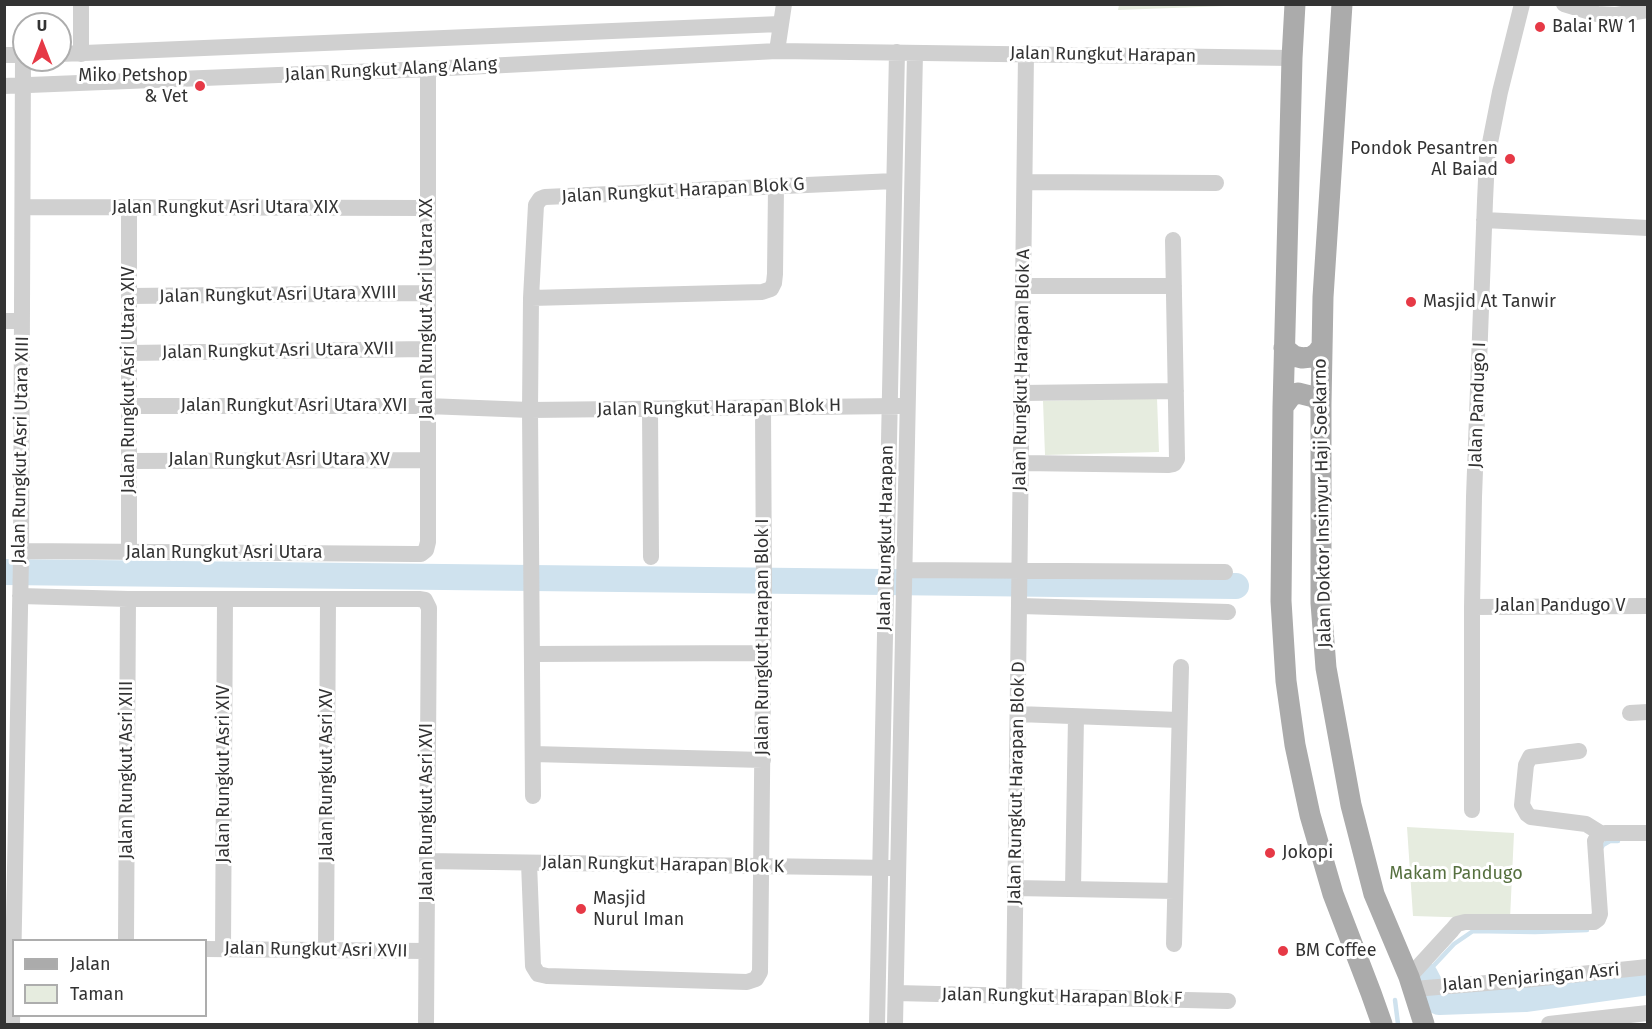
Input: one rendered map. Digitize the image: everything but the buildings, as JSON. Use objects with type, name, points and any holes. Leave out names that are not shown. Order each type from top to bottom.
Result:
[{"type":"main road","name":"Jalan Doktor Insinyur Haji Soekarno","points":[[1295,4],[1283,407],[1281,602],[1286,681],[1295,745],[1310,815],[1327,875],[1382,1024]]},
{"type":"main road","name":"Jalan Doktor Insinyur Haji Soekarno","points":[[1342,4],[1324,263],[1321,603],[1326,668],[1352,805],[1374,894],[1422,985],[1424,1024]]},
{"type":"main road","points":[[1284,348],[1294,356],[1302,358],[1311,357],[1322,346]]},
{"type":"main road","points":[[1283,407],[1291,396],[1298,393],[1314,397],[1321,404]]},
{"type":"street","points":[[81,4],[81,54]]},
{"type":"street","points":[[777,51],[784,4]]},
{"type":"street","name":"Jalan Pandugo I","points":[[1472,810],[1474,486],[1487,158],[1500,92],[1522,4]]},
{"type":"street","points":[[1564,4],[1597,14],[1616,15],[1647,10]]},
{"type":"street","name":"Jalan Rungkut Alang Alang","points":[[72,54],[780,24]]},
{"type":"street","name":"Jalan Rungkut Alang Alang","points":[[4,86],[428,69],[777,51]]},
{"type":"street","name":"Jalan Rungkut Harapan","points":[[777,51],[1292,58]]},
{"type":"street","name":"Jalan Rungkut Harapan","points":[[877,1024],[897,52]]},
{"type":"street","name":"Jalan Rungkut Harapan","points":[[895,1024],[915,53]]},
{"type":"street","name":"Jalan Rungkut Harapan Blok A","points":[[1020,574],[1026,54]]},
{"type":"street","name":"Jalan Rungkut Asri Utara XX","points":[[426,550],[428,69]]},
{"type":"street","name":"Jalan Rungkut Asri Utara XIII","points":[[13,939],[10,845],[21,554],[24,72]]},
{"type":"street","name":"Jalan Rungkut Harapan Blok G","points":[[530,410],[531,298],[536,205],[540,199],[894,181]]},
{"type":"street","points":[[1025,182],[1216,183]]},
{"type":"street","points":[[531,298],[762,292],[771,289],[775,274],[776,187]]},
{"type":"street","name":"Jalan Rungkut Asri Utara XIX","points":[[23,207],[427,208]]},
{"type":"street","name":"Jalan Rungkut Asri Utara XIV","points":[[129,207],[129,552]]},
{"type":"street","points":[[1484,220],[1647,228]]},
{"type":"street","points":[[1021,463],[1169,465],[1174,464],[1178,459],[1173,240]]},
{"type":"street","points":[[1023,286],[1174,286]]},
{"type":"street","name":"Jalan Rungkut Asri Utara XVIII","points":[[129,296],[427,293]]},
{"type":"street","points":[[4,321],[22,321]]},
{"type":"street","name":"Jalan Rungkut Asri Utara XVII","points":[[129,352],[427,349]]},
{"type":"street","points":[[1022,393],[1176,391]]},
{"type":"street","name":"Jalan Rungkut Asri Utara XVI","points":[[129,406],[427,406],[530,410]]},
{"type":"street","name":"Jalan Rungkut Harapan Blok H","points":[[530,410],[908,406]]},
{"type":"street","name":"Jalan Rungkut Harapan Blok I","points":[[529,863],[533,966],[538,974],[747,982],[756,979],[760,972],[764,591],[763,407]]},
{"type":"street","points":[[650,409],[651,558]]},
{"type":"street","points":[[530,410],[533,796]]},
{"type":"street","name":"Jalan Rungkut Asri Utara XV","points":[[129,461],[428,460]]},
{"type":"street","name":"Jalan Rungkut Asri Utara","points":[[21,554],[129,552],[421,554],[426,550]]},
{"type":"street","points":[[905,580],[1020,574],[1225,572]]},
{"type":"street","name":"Jalan Rungkut Harapan Blok D","points":[[1014,996],[1020,574]]},
{"type":"street","points":[[20,592],[128,599],[328,600]]},
{"type":"street","name":"Jalan Rungkut Asri XIII","points":[[126,939],[128,599]]},
{"type":"street","name":"Jalan Rungkut Asri XIV","points":[[223,949],[225,599]]},
{"type":"street","name":"Jalan Rungkut Asri XVI","points":[[328,600],[419,599],[425,600],[429,608],[426,1024]]},
{"type":"street","name":"Jalan Rungkut Asri XV","points":[[326,950],[328,600]]},
{"type":"street","points":[[1020,601],[1228,612]]},
{"type":"street","name":"Jalan Pandugo V","points":[[1472,607],[1647,606]]},
{"type":"street","points":[[533,654],[763,653]]},
{"type":"street","points":[[1174,944],[1181,667]]},
{"type":"street","points":[[1630,713],[1647,712]]},
{"type":"street","points":[[1018,714],[1179,720]]},
{"type":"street","points":[[1073,889],[1076,717]]},
{"type":"street","points":[[1580,751],[1530,757],[1526,765],[1522,805],[1527,814],[1586,824],[1602,834],[1647,833]]},
{"type":"street","points":[[533,754],[763,760]]},
{"type":"street","points":[[1422,985],[1457,924],[1465,922],[1591,923],[1598,919],[1600,914],[1595,841],[1602,834]]},
{"type":"street","name":"Jalan Rungkut Harapan Blok K","points":[[427,861],[899,868]]},
{"type":"street","points":[[1015,888],[1175,891]]},
{"type":"street","name":"Jalan Rungkut Asri XVII","points":[[207,949],[426,951]]},
{"type":"street","name":"Jalan Penjaringan Asri","points":[[1422,985],[1523,980],[1647,967]]},
{"type":"street","name":"Jalan Rungkut Harapan Blok F","points":[[896,993],[1228,1001]]},
{"type":"street","points":[[1549,1024],[1647,1013]]},
{"type":"green space","points":[[1226,4],[1226,6],[1118,10],[1119,5]]},
{"type":"green space","points":[[1157,398],[1159,452],[1045,455],[1043,401]]},
{"type":"green space","name":"Makam Pandugo","points":[[1407,827],[1514,833],[1510,919],[1413,916]]},
{"type":"waterway","points":[[4,572],[1236,586]]},
{"type":"waterway","points":[[1602,847],[1610,841],[1618,841]]},
{"type":"waterway","points":[[1425,975],[1454,944],[1473,931],[1587,930]]},
{"type":"waterway","points":[[1425,975],[1439,1002],[1525,999],[1648,982]]},
{"type":"waterway","points":[[1395,1000],[1398,1024]]},
{"type":"place","name":"Balai RW 1","points":[[1540,27]]},
{"type":"place","name":"Miko Petshop & Vet","points":[[200,86]]},
{"type":"place","name":"Pondok Pesantren Al Baiad","points":[[1510,159]]},
{"type":"place","name":"Masjid At Tanwir","points":[[1411,302]]},
{"type":"place","name":"Jokopi","points":[[1270,853]]},
{"type":"place","name":"Masjid Nurul Iman","points":[[581,909]]},
{"type":"place","name":"BM Coffee","points":[[1283,951]]}]
